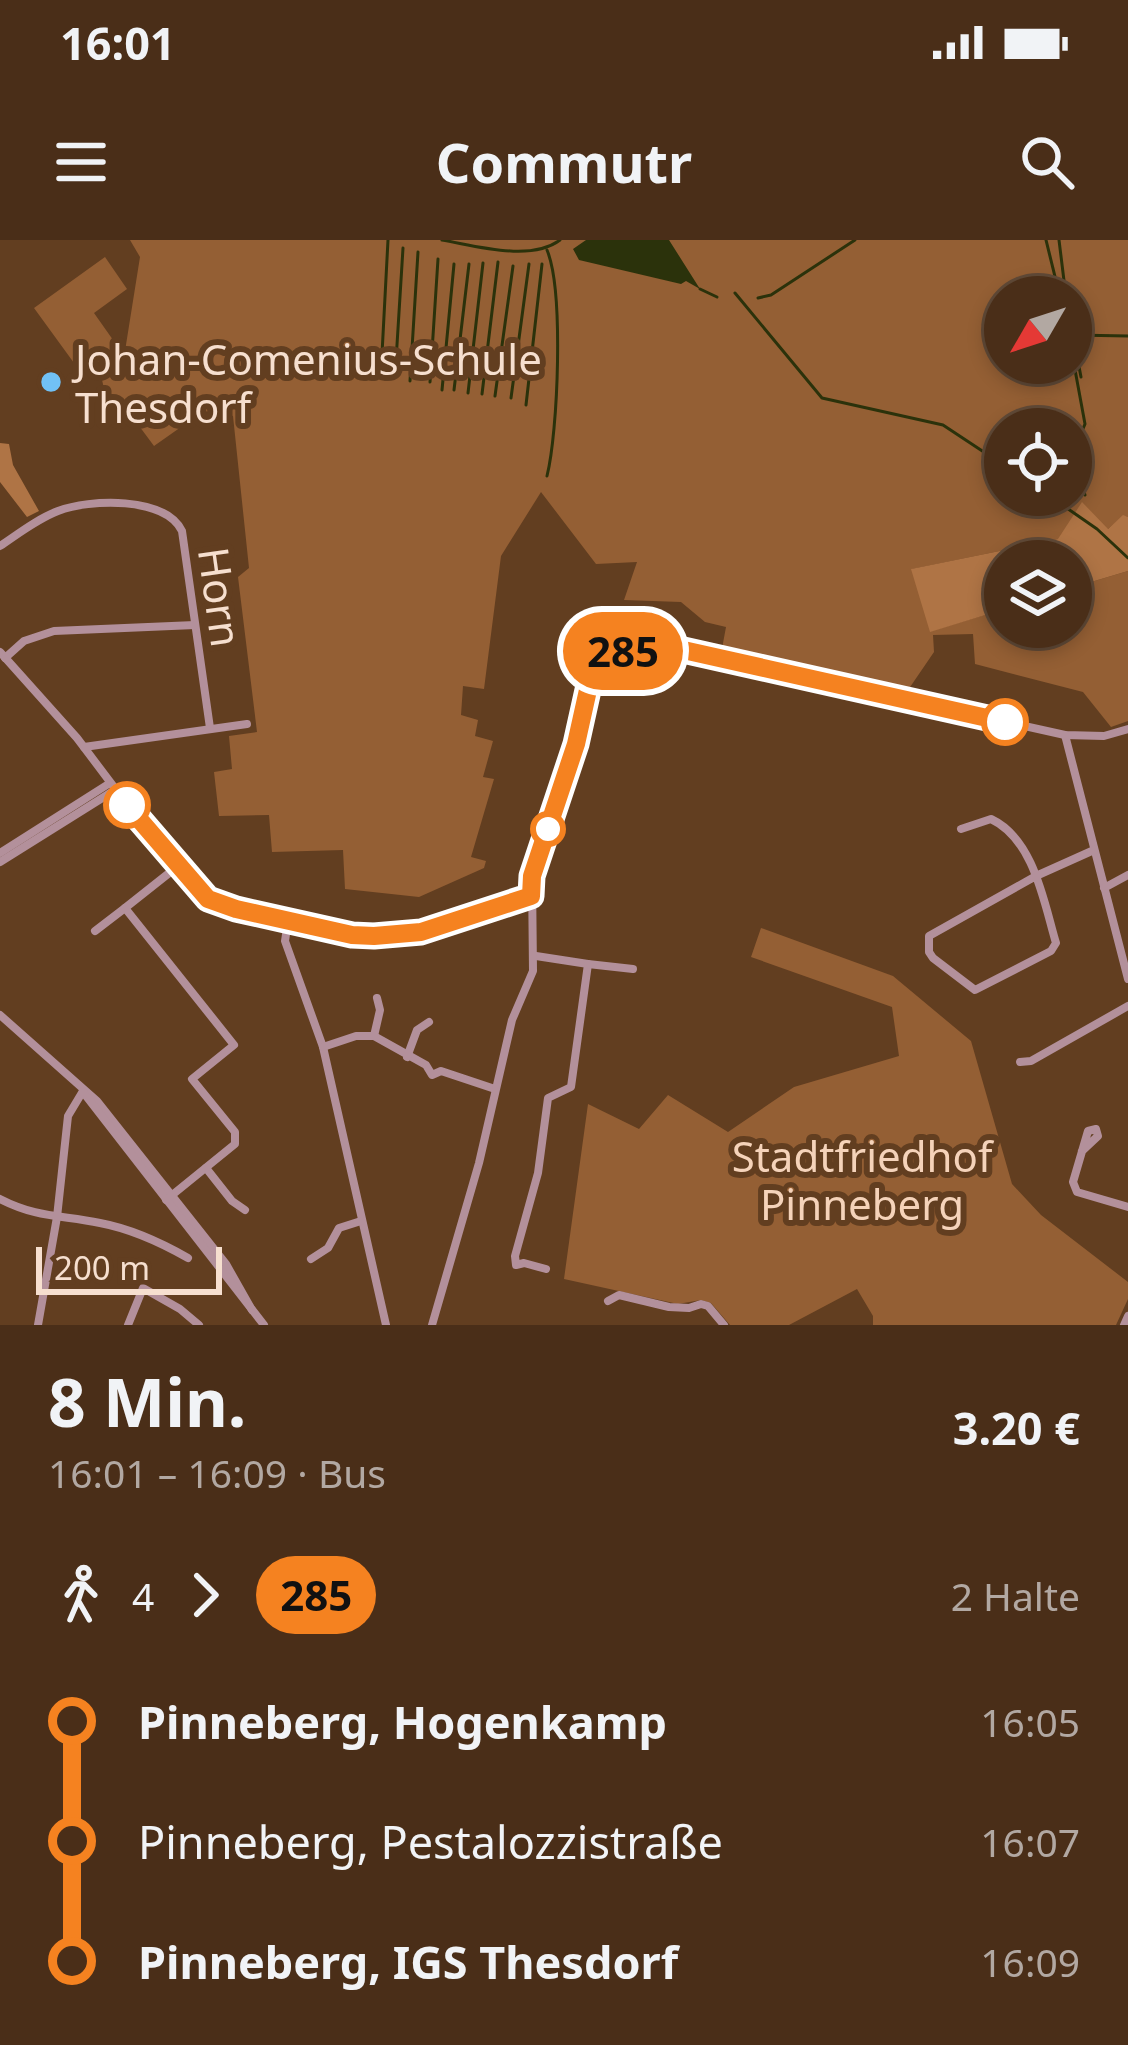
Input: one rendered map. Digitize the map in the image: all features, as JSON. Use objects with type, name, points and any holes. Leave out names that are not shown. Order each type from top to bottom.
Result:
[{"type":"street","name":"Horn","points":[[0,546],[73,506],[161,511],[178,523],[210,728]]},
{"type":"street","points":[[195,625],[54,631],[24,640],[2,655],[208,899],[352,935],[437,927],[531,896]]},
{"type":"street","points":[[432,1325],[476,1176],[512,1020],[536,956],[532,876],[576,744],[585,693],[607,661],[631,647],[661,645],[1066,735],[1104,736],[1128,730]]},
{"type":"street","points":[[84,747],[247,724]]},
{"type":"street","points":[[1066,735],[1128,979]]},
{"type":"street","points":[[0,835],[6,854],[113,787]]},
{"type":"street","points":[[962,829],[984,820],[998,821],[1032,865],[1036,877],[1056,943],[1051,951],[976,990],[928,952],[929,937],[1036,877],[1094,850]]},
{"type":"street","points":[[95,931],[178,866]]},
{"type":"street","points":[[1104,888],[1128,875]]},
{"type":"street","points":[[124,908],[234,1045],[192,1079],[235,1132],[235,1144],[169,1197]]},
{"type":"street","points":[[288,920],[285,941],[323,1047],[386,1325]]},
{"type":"street","points":[[536,956],[633,969]]},
{"type":"street","points":[[546,1269],[516,1265],[515,1256],[538,1173],[548,1099],[571,1087],[588,964]]},
{"type":"street","points":[[374,1036],[380,1010],[377,998]]},
{"type":"street","points":[[1020,1061],[1031,1060],[1128,1006]]},
{"type":"street","points":[[0,1015],[82,1091],[226,1264],[264,1325]]},
{"type":"street","points":[[407,1057],[417,1030],[430,1022]]},
{"type":"street","points":[[323,1047],[356,1036],[374,1036],[426,1065],[432,1076],[441,1071],[495,1089]]},
{"type":"street","points":[[38,1325],[68,1116],[82,1091]]},
{"type":"street","points":[[1082,1151],[1073,1182],[1077,1192],[1128,1207]]},
{"type":"street","points":[[206,1168],[245,1210]]},
{"type":"street","points":[[0,1199],[28,1214],[134,1232],[188,1258]]},
{"type":"street","points":[[311,1259],[328,1248],[339,1228],[361,1221]]},
{"type":"street","points":[[128,1325],[142,1288],[199,1325]]},
{"type":"street","points":[[608,1301],[619,1295],[669,1307],[701,1304],[724,1325]]},
{"type":"street","points":[[1124,1325],[1128,1316]]},
{"type":"green space","points":[[130,240],[1128,240],[1128,517],[1108,529],[1054,540],[984,540],[984,554],[912,569],[931,631],[984,615],[984,648],[1092,648],[1092,582],[1128,571],[1128,721],[1111,727],[1083,692],[975,664],[973,634],[933,635],[934,652],[906,693],[721,654],[726,627],[705,622],[681,602],[624,600],[637,562],[596,564],[541,492],[501,556],[484,689],[463,686],[461,715],[478,720],[475,736],[493,741],[483,777],[494,779],[471,857],[486,861],[484,868],[419,897],[345,889],[343,850],[272,852],[269,815],[219,816],[214,772],[232,769],[229,736],[257,732],[238,577],[249,568],[233,416],[176,406],[181,427],[154,446],[128,411],[105,393],[100,371],[125,351],[140,257]]},
{"type":"green space","points":[[105,257],[127,289],[94,313],[118,347],[82,374],[34,308]]},
{"type":"green space","name":"Stadtfriedhof Pinneberg","points":[[761,928],[893,976],[971,1041],[1012,1184],[1041,1215],[1128,1282],[1128,1299],[1116,1325],[873,1325],[873,1316],[857,1289],[789,1325],[730,1325],[711,1303],[701,1300],[678,1304],[564,1279],[588,1104],[639,1129],[668,1095],[728,1132],[794,1087],[899,1056],[892,1007],[751,957]]},
{"type":"shaded area","points":[[586,240],[669,240],[700,289],[686,281],[681,284],[579,260],[573,249]]},
{"type":"shaded area","points":[[0,443],[9,444],[13,465],[39,511],[27,517],[0,482]]},
{"type":"shaded area","points":[[1092,512],[1108,529],[1123,515],[1128,517],[1128,571],[1092,582],[1092,540],[1053,540],[1073,516]]},
{"type":"shaded area","points":[[984,554],[984,615],[930,632],[911,569]]},
{"type":"waterway","points":[[381,373],[388,240]]},
{"type":"waterway","points":[[442,240],[519,251],[548,247],[560,240]]},
{"type":"waterway","points":[[758,298],[771,295],[855,240]]},
{"type":"waterway","points":[[1046,240],[1055,276]]},
{"type":"waterway","points":[[1059,240],[1063,276]]},
{"type":"waterway","points":[[395,377],[403,248]]},
{"type":"waterway","points":[[547,250],[556,296],[558,362],[547,476]]},
{"type":"waterway","points":[[410,381],[418,252]]},
{"type":"waterway","points":[[430,382],[438,259]]},
{"type":"waterway","points":[[482,394],[498,262]]},
{"type":"waterway","points":[[468,393],[483,263]]},
{"type":"waterway","points":[[442,390],[454,264]]},
{"type":"waterway","points":[[454,390],[469,264]]},
{"type":"waterway","points":[[511,398],[529,264]]},
{"type":"waterway","points":[[526,405],[542,264]]},
{"type":"waterway","points":[[495,396],[513,266]]},
{"type":"waterway","points":[[700,289],[717,297]]},
{"type":"waterway","points":[[735,293],[822,398],[943,425],[984,452]]},
{"type":"waterway","points":[[1092,335],[1128,336]]},
{"type":"waterway","points":[[1078,384],[1082,408]]},
{"type":"waterway","points":[[1078,516],[1128,558]]},
{"type":"bus line","name":"285","points":[[127,805],[208,899],[352,935],[391,935],[421,932],[531,896],[532,876],[576,744],[585,693],[607,661],[631,647],[661,645],[1005,722]]},
{"type":"place","name":"Johan-Comenius-Schule Thesdorf","points":[[51,382]]}]
